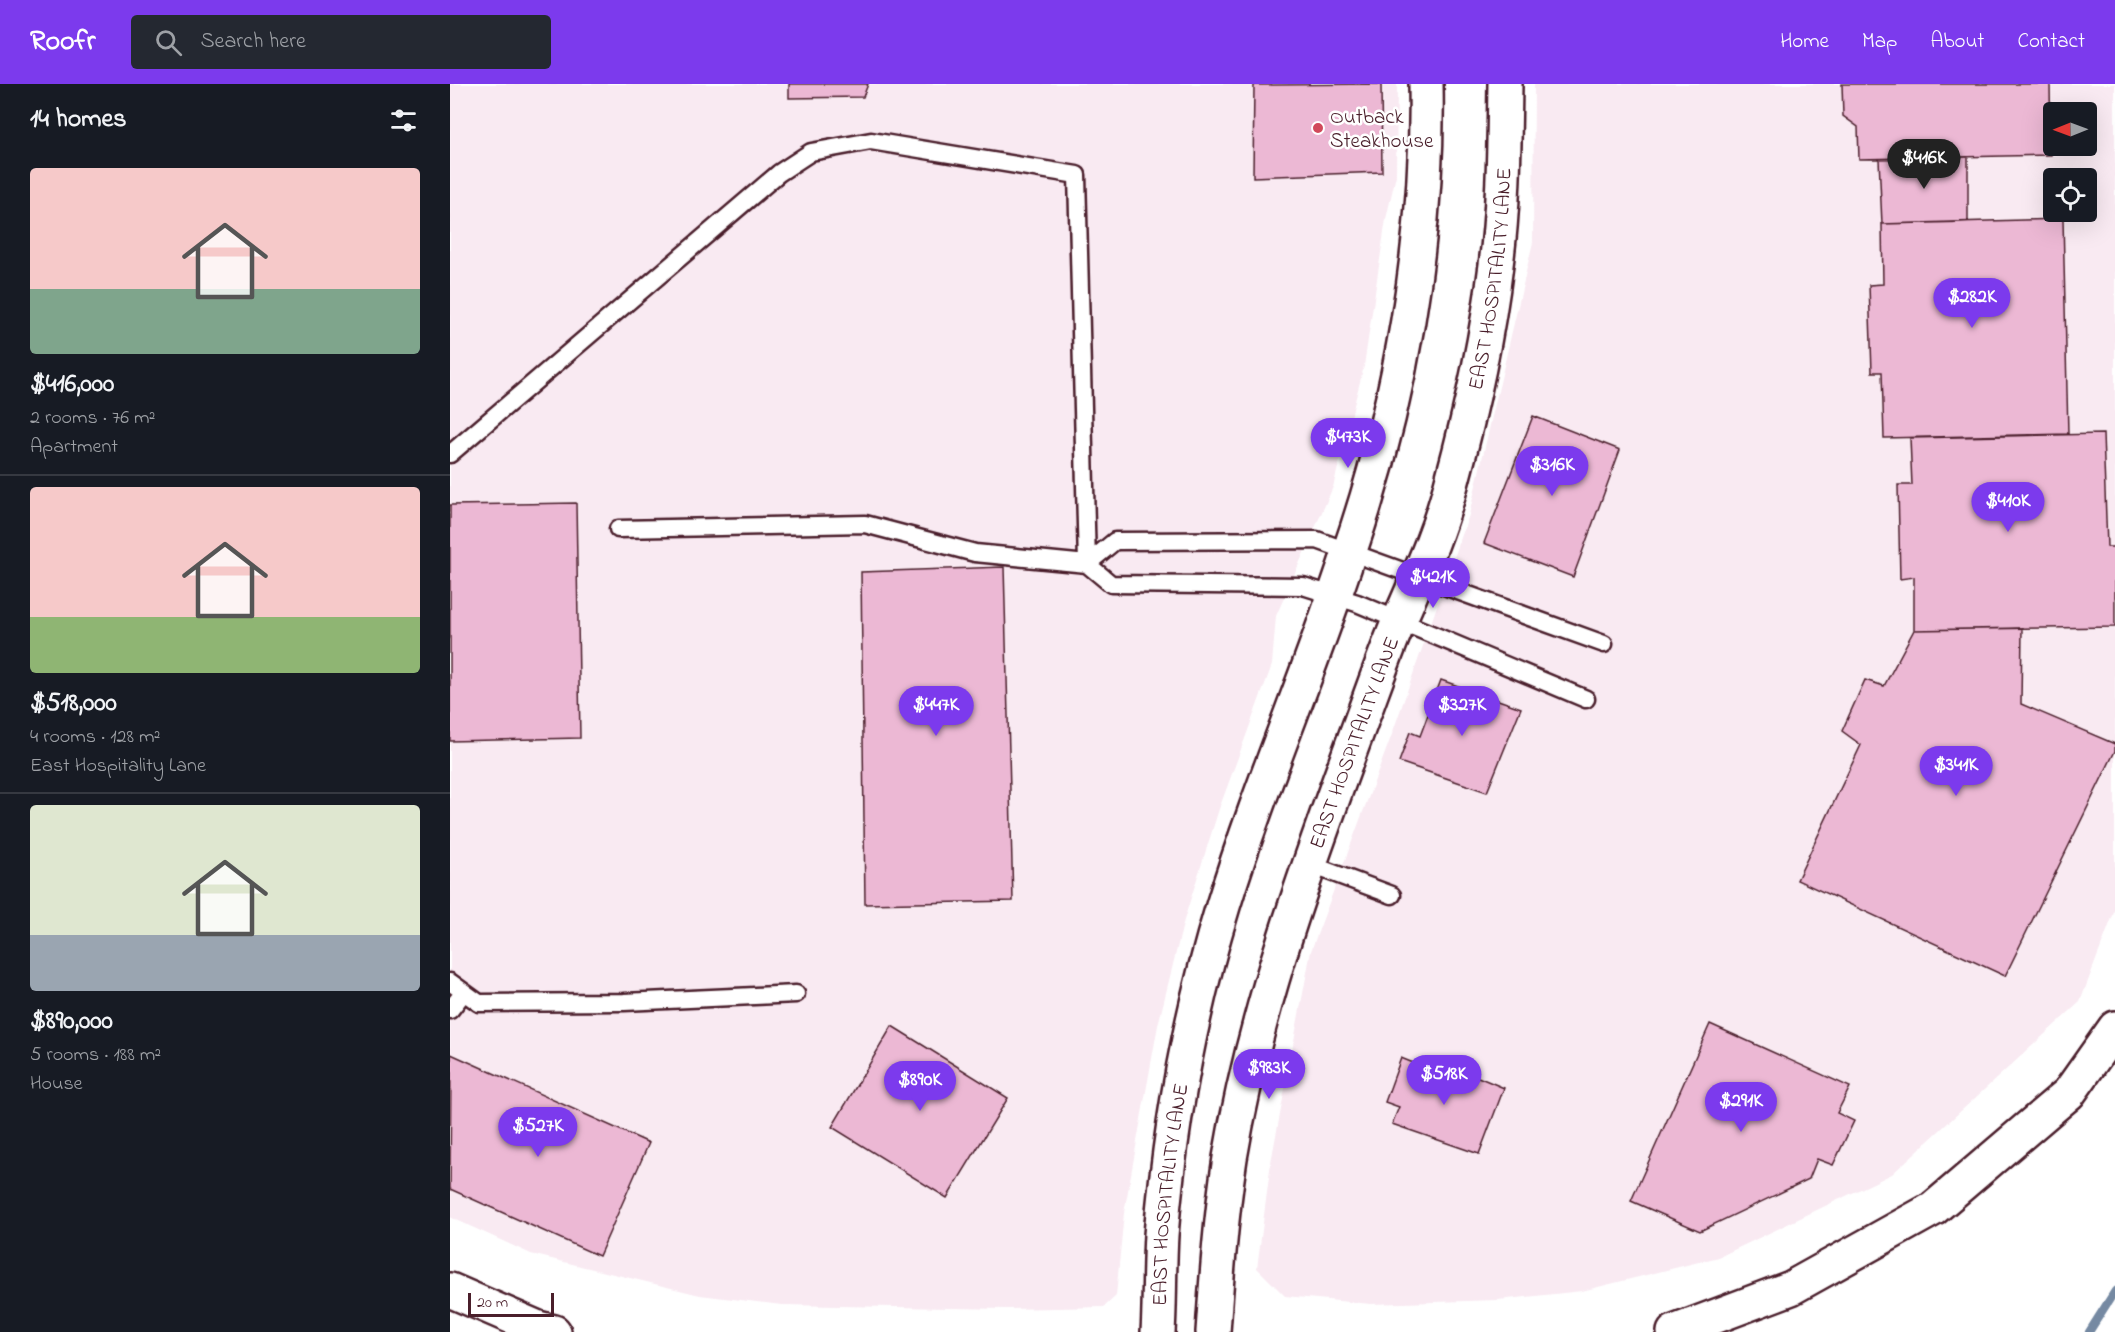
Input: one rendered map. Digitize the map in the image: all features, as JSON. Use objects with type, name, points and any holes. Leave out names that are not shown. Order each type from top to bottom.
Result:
[{"type":"main road","name":"EAST HOSPITALITY LANE","points":[[1158,1332],[1161,1236],[1173,1141],[1205,974],[1245,840],[1350,552],[1392,398],[1413,279],[1422,190],[1426,84]]},
{"type":"main road","name":"EAST HOSPITALITY LANE","points":[[1213,1332],[1219,1242],[1231,1156],[1262,1021],[1309,864],[1400,621],[1419,577],[1452,484],[1478,372],[1495,276],[1504,162],[1505,84]]},
{"type":"main road","points":[[1674,1332],[1791,1288],[1933,1209],[2069,1093],[2115,1028]]},
{"type":"main road","points":[[450,1290],[544,1331]]},
{"type":"lane","points":[[450,454],[779,173],[811,152],[870,141],[1077,175],[1087,564]]},
{"type":"lane","points":[[618,530],[866,524],[975,553],[1087,564],[1112,584],[1303,586],[1335,595],[1586,699]]},
{"type":"lane","points":[[1087,564],[1115,541],[1317,540],[1604,644]]},
{"type":"lane","points":[[1309,864],[1392,895]]},
{"type":"lane","points":[[450,1010],[457,987],[479,1003],[624,1002],[796,994]]},
{"type":"shaded area","points":[[450,84],[1397,84],[1396,175],[1386,219],[1364,366],[1333,487],[1276,616],[1272,665],[1219,809],[1184,920],[1158,1025],[1124,1213],[1116,1296],[1104,1307],[1007,1309],[782,1305],[700,1295],[531,1254],[450,1217]]},
{"type":"shaded area","points":[[1534,84],[2115,84],[2115,910],[2080,1002],[1892,1174],[1719,1257],[1582,1291],[1498,1300],[1371,1304],[1285,1296],[1257,1268],[1271,1162],[1311,951],[1391,737],[1469,515],[1533,242]]},
{"type":"building","points":[[789,84],[868,84],[863,97],[789,98]]},
{"type":"building","name":"Outback Steakhouse","points":[[1381,84],[1382,172],[1253,177],[1254,85]]},
{"type":"building","points":[[1842,84],[2050,84],[2050,102],[2043,102],[2043,155],[1859,159],[1858,127],[1843,116]]},
{"type":"building","points":[[1968,157],[1968,222],[1882,224],[1879,159]]},
{"type":"building","points":[[2043,220],[2043,222],[2063,222],[2068,434],[1884,438],[1882,372],[1872,372],[1869,285],[1883,284],[1882,224]]},
{"type":"building","points":[[1533,416],[1620,450],[1573,577],[1484,543]]},
{"type":"building","points":[[2103,434],[2107,547],[2115,547],[2115,627],[1914,630],[1914,577],[1900,579],[1898,485],[1912,485],[1910,438]]},
{"type":"building","points":[[576,503],[580,738],[450,741],[450,505]]},
{"type":"building","points":[[1004,567],[1013,901],[865,904],[861,572]]},
{"type":"building","points":[[2022,628],[2021,704],[2115,744],[2115,751],[2005,976],[1797,880],[1861,745],[1842,731],[1865,680],[1884,686],[1914,630]]},
{"type":"building","points":[[1441,680],[1521,708],[1487,792],[1399,762],[1410,732],[1420,736]]},
{"type":"building","points":[[1710,1024],[1850,1087],[1837,1113],[1854,1121],[1833,1165],[1817,1159],[1809,1179],[1700,1231],[1631,1201]]},
{"type":"building","points":[[892,1026],[1008,1098],[947,1198],[832,1127]]},
{"type":"building","points":[[451,1054],[649,1143],[599,1256],[450,1189]]},
{"type":"building","points":[[1401,1058],[1468,1085],[1471,1074],[1504,1088],[1479,1154],[1392,1124],[1399,1107],[1385,1102]]},
{"type":"waterway","points":[[2089,1332],[2115,1291]]},
{"type":"place","name":"Outback Steakhouse","points":[[1318,128]]}]
